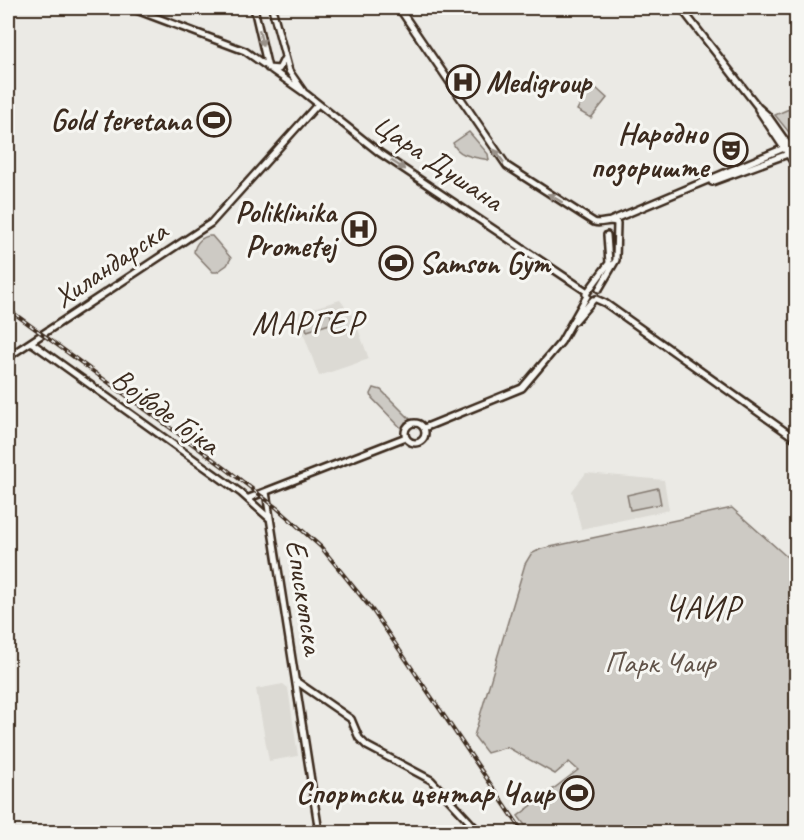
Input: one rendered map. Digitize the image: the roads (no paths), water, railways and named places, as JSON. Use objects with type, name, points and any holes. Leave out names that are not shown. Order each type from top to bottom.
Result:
[{"type":"street","name":"Цара Душана","points":[[131,8],[245,51],[306,94],[381,154],[588,291]]},
{"type":"street","points":[[254,8],[268,68],[279,69],[284,59]]},
{"type":"street","points":[[272,8],[284,59],[292,77],[306,94]]},
{"type":"street","points":[[399,8],[507,166],[594,222],[608,222],[618,226]]},
{"type":"street","points":[[681,8],[792,151],[796,166]]},
{"type":"street","name":"Хиландарска","points":[[8,357],[211,223],[318,104]]},
{"type":"street","points":[[574,322],[588,291],[609,263],[607,235],[603,229],[608,222],[704,183],[792,151],[796,144]]},
{"type":"street","points":[[424,428],[522,388],[548,359],[574,322],[597,296],[616,260],[618,226],[630,213]]},
{"type":"street","points":[[607,235],[616,234]]},
{"type":"street","points":[[588,291],[796,439]]},
{"type":"street","points":[[588,291],[597,296]]},
{"type":"street","name":"Војводе Гојка","points":[[32,343],[249,498],[270,520]]},
{"type":"street","points":[[419,424],[424,428],[424,437],[418,443],[409,442],[405,430],[409,425],[419,424]]},
{"type":"street","points":[[249,498],[406,437]]},
{"type":"street","name":"Епископска","points":[[266,492],[319,832]]},
{"type":"street","points":[[296,681],[351,719],[359,738],[367,746],[435,784],[479,832]]},
{"type":"railway","points":[[8,309],[225,468],[277,508],[321,547],[373,611],[523,832]]},
{"type":"place","name":"Medigroup","points":[[463,82]]},
{"type":"place","name":"Gold teretana","points":[[214,120]]},
{"type":"place","name":"Народно позориште","points":[[731,150]]},
{"type":"place","name":"Poliklinika Prometej","points":[[359,229]]},
{"type":"place","name":"Samson Gym","points":[[396,263]]},
{"type":"place","name":"Спортски центар Чаир","points":[[577,793]]},
{"type":"district","name":"МАРГЕР","points":[[308,323]]},
{"type":"district","name":"ЧАИР","points":[[703,608]]},
{"type":"park label","name":"Парк Чаир","points":[[660,662]]}]
